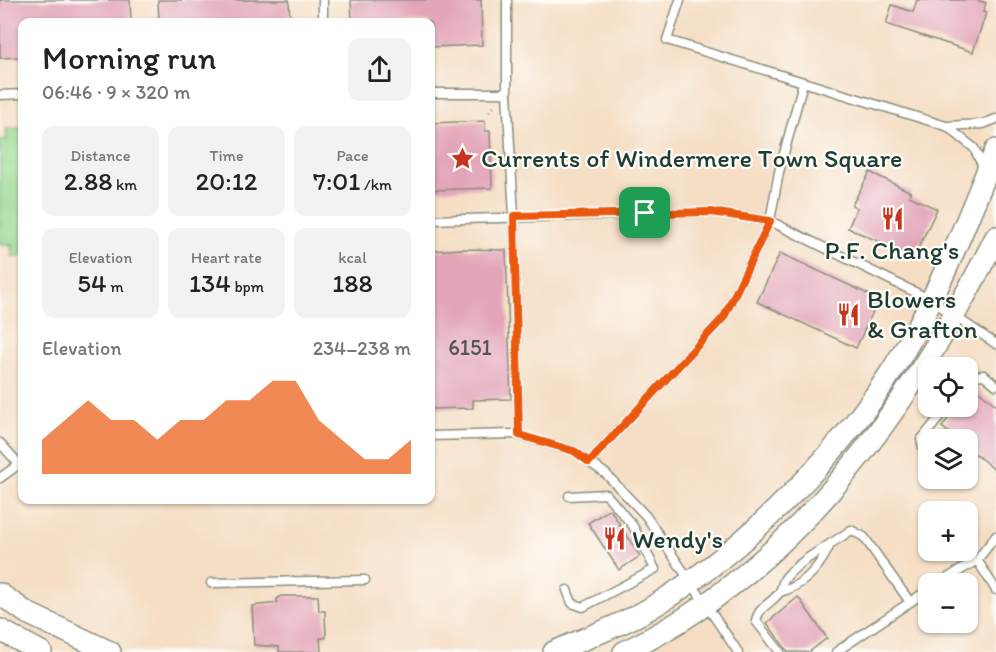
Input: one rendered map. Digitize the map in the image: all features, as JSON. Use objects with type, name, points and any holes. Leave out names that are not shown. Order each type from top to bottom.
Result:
[{"type":"street","points":[[554,652],[648,610],[690,582],[762,523],[832,448],[859,417],[900,357],[931,300],[996,150]]},
{"type":"street","points":[[624,652],[706,603],[766,556],[822,500],[875,437],[923,368],[955,315],[996,237]]},
{"type":"street","points":[[0,594],[27,613],[110,652]]},
{"type":"street","points":[[0,630],[41,652]]},
{"type":"lane","points":[[322,0],[323,18]]},
{"type":"lane","points":[[507,0],[507,93],[514,216],[519,435]]},
{"type":"lane","points":[[680,0],[667,40],[946,126],[983,124],[996,119]]},
{"type":"lane","points":[[589,462],[724,317],[770,221],[779,172],[803,83]]},
{"type":"lane","points":[[435,93],[507,93]]},
{"type":"lane","points":[[0,94],[18,94]]},
{"type":"lane","points":[[946,126],[974,148],[986,174]]},
{"type":"lane","points":[[435,220],[711,212],[770,221],[931,300],[996,344]]},
{"type":"lane","points":[[978,375],[984,375],[996,385]]},
{"type":"lane","points":[[930,429],[938,419]]},
{"type":"lane","points":[[435,436],[519,435],[574,451],[606,474],[646,516],[738,652]]},
{"type":"lane","points":[[0,443],[18,460]]},
{"type":"lane","points":[[0,478],[18,465]]},
{"type":"lane","points":[[567,590],[572,603],[583,607],[655,569],[633,526],[606,494],[568,496]]},
{"type":"lane","points":[[780,592],[784,579],[809,556],[830,547],[852,530],[864,537],[910,602]]},
{"type":"lane","points":[[978,559],[996,536]]},
{"type":"lane","points":[[780,652],[756,621],[758,611],[780,592],[793,589],[819,566],[830,547]]},
{"type":"lane","points":[[956,573],[975,561]]},
{"type":"lane","points":[[978,561],[996,590]]},
{"type":"lane","points":[[211,583],[365,580]]},
{"type":"lane","points":[[836,652],[918,597]]},
{"type":"green space","points":[[18,128],[18,256],[12,256],[12,245],[0,245],[0,140],[7,140],[6,129]]},
{"type":"building","points":[[0,0],[130,0],[131,18],[18,18],[18,57],[0,58]]},
{"type":"building","points":[[158,0],[289,0],[290,18],[159,18]]},
{"type":"building","points":[[351,0],[481,0],[482,45],[435,47],[435,18],[352,18]]},
{"type":"building","points":[[917,0],[976,0],[986,3],[983,12],[986,13],[973,52],[886,24],[892,5],[913,12]]},
{"type":"building","points":[[485,121],[485,131],[490,131],[492,188],[435,190],[435,123]]},
{"type":"building","name":"P.F. Chang's","points":[[870,172],[911,192],[909,196],[937,209],[914,257],[848,228],[857,208],[852,205]]},
{"type":"building","points":[[506,250],[511,399],[473,400],[473,408],[435,409],[435,251]]},
{"type":"building","points":[[780,253],[879,299],[856,348],[757,302]]},
{"type":"building","points":[[978,390],[996,405],[996,471],[978,456],[978,429],[944,429],[942,427],[949,417],[978,417]]},
{"type":"building","name":"Wendy's","points":[[610,509],[640,556],[619,570],[588,523]]},
{"type":"building","points":[[281,596],[318,596],[319,611],[325,611],[326,638],[320,638],[321,652],[279,652],[279,647],[254,645],[252,606],[277,603],[277,599]]},
{"type":"building","points":[[798,597],[827,638],[809,652],[788,652],[767,623]]},
{"type":"place","name":"Currents of Windermere Town Square","points":[[463,158]]},
{"type":"place","name":"P.F. Chang's","points":[[892,219]]},
{"type":"place","name":"Blowers & Grafton","points":[[849,314]]},
{"type":"place","name":"Wendy's","points":[[614,539]]},
{"type":"route","points":[[711,212],[770,221],[724,317],[589,462],[574,451],[519,435],[514,216],[645,213],[711,212]]}]
